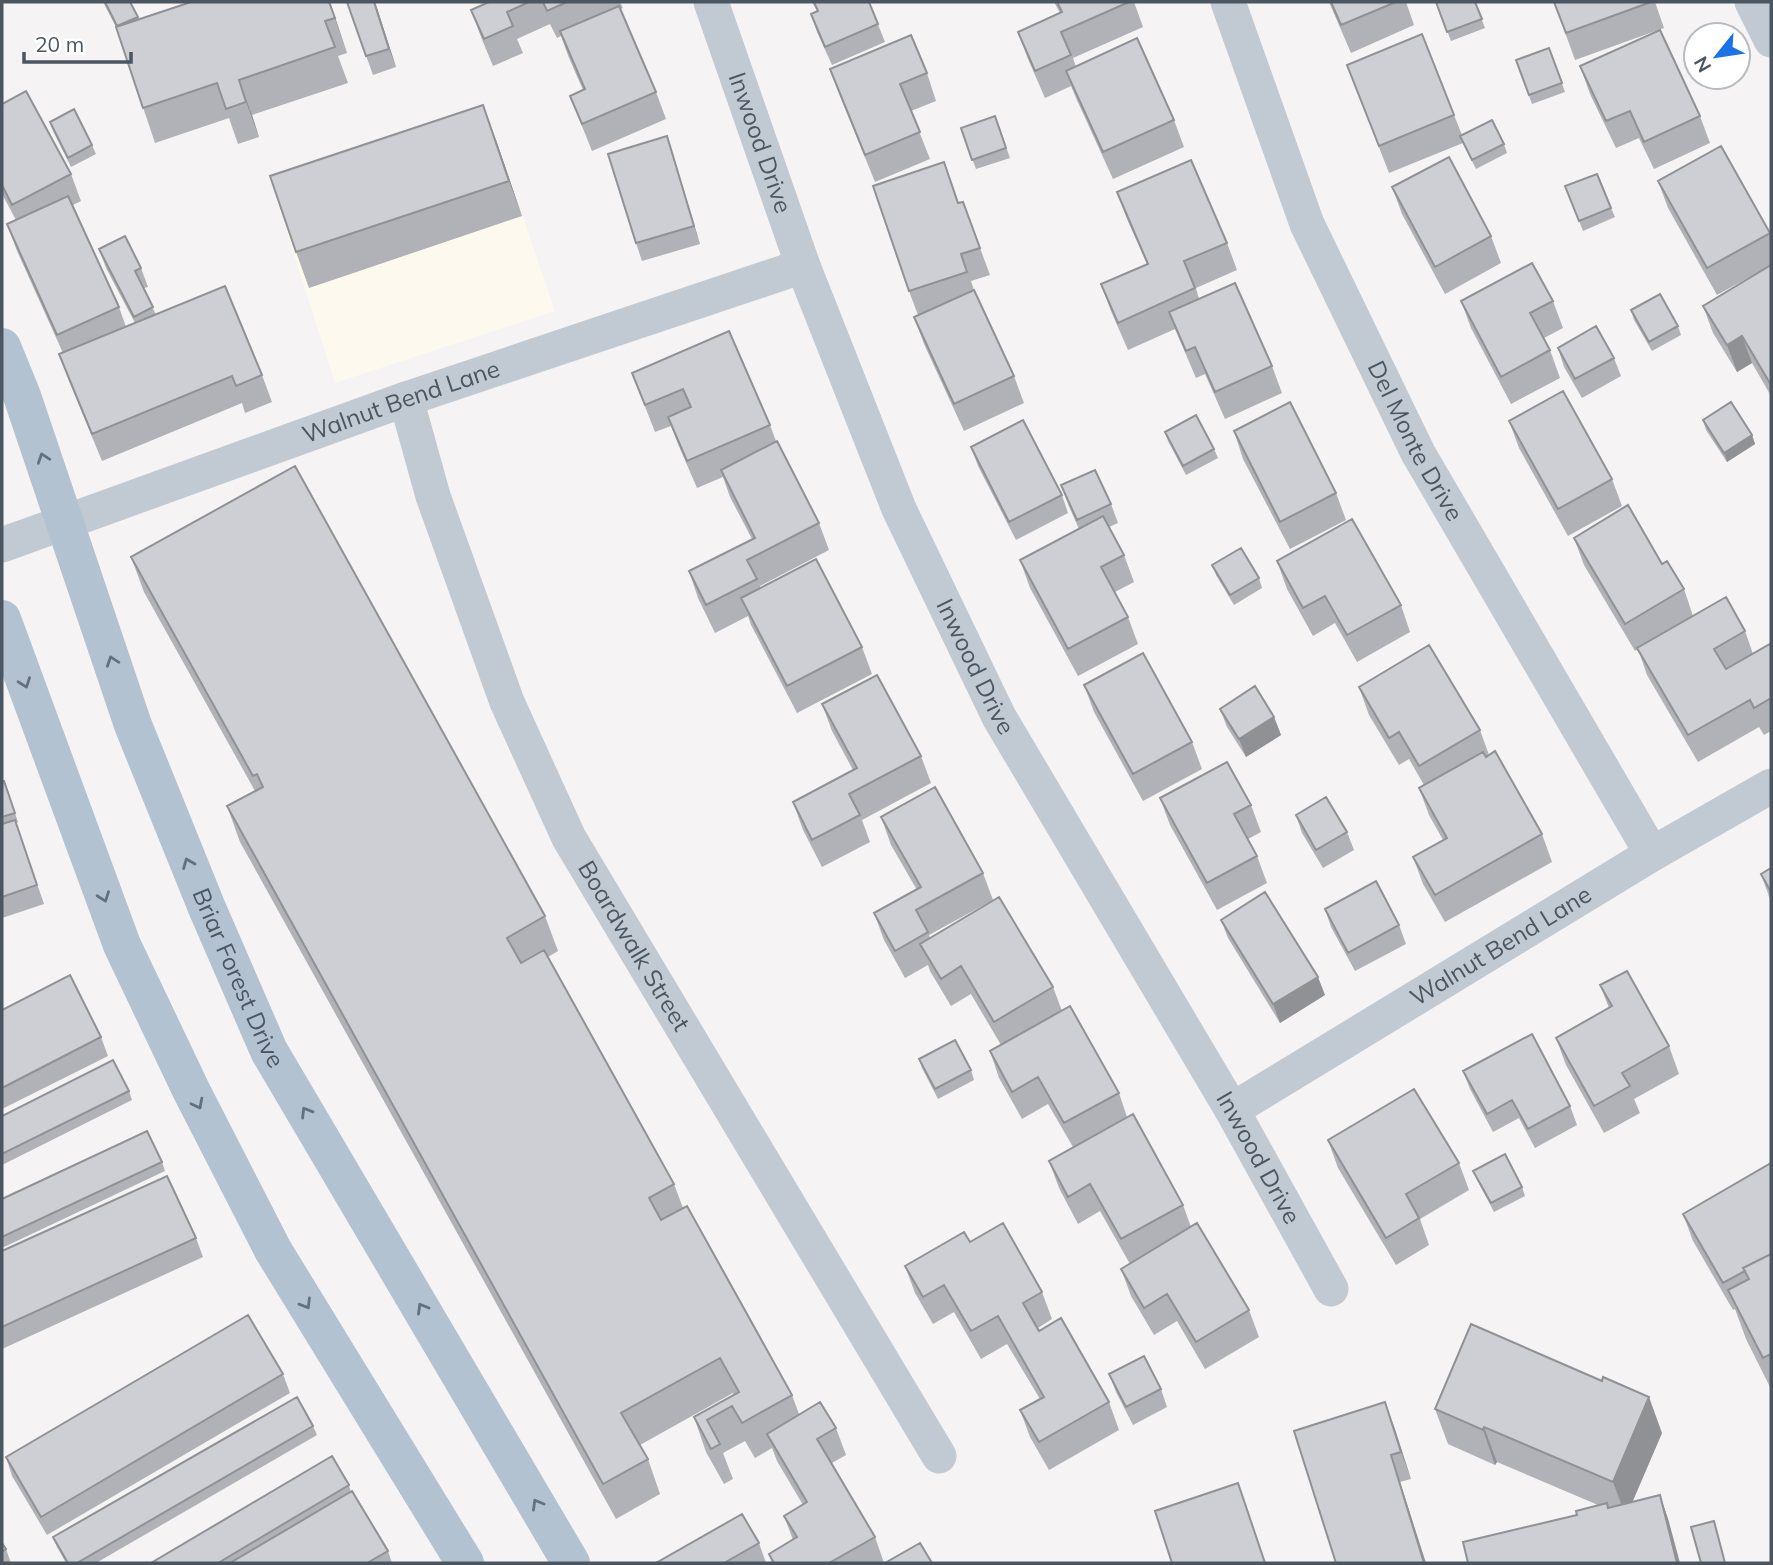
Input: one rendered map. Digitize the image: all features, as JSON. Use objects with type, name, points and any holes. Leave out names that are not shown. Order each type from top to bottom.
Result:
[{"type":"main road","name":"Briar Forest Drive","points":[[2,347],[22,396],[133,725],[268,1051],[571,1563]]},
{"type":"main road","points":[[2,619],[122,945],[191,1090],[273,1250],[465,1563]]},
{"type":"street","name":"Inwood Drive","points":[[711,2],[803,266],[899,509],[999,717],[1232,1110],[1331,1289]]},
{"type":"street","name":"Del Monte Drive","points":[[1228,2],[1307,224],[1418,453],[1652,854]]},
{"type":"street","points":[[1752,2],[1771,40]]},
{"type":"street","name":"Walnut Bend Lane","points":[[2,545],[406,398],[803,266]]},
{"type":"street","name":"Boardwalk Street","points":[[406,398],[433,496],[507,702],[569,838],[939,1456]]},
{"type":"street","name":"Walnut Bend Lane","points":[[1232,1110],[1652,854],[1771,786]]},
{"type":"shaded area","points":[[493,129],[555,311],[335,383],[278,204]]},
{"type":"building","points":[[105,2],[130,2],[138,17],[117,26]]},
{"type":"building","points":[[191,2],[329,2],[335,18],[325,21],[335,47],[239,80],[246,102],[226,109],[217,83],[143,108],[116,27]]},
{"type":"building","points":[[347,2],[374,2],[389,49],[366,56]]},
{"type":"building","points":[[489,2],[529,2],[507,12],[513,26],[484,39],[471,10]]},
{"type":"building","points":[[543,2],[567,2],[547,11]]},
{"type":"building","points":[[814,2],[869,2],[878,24],[825,47],[811,14],[818,11]]},
{"type":"building","points":[[1057,2],[1129,2],[1061,32],[1071,55],[1035,71],[1018,32],[1062,12]]},
{"type":"building","points":[[1331,2],[1396,2],[1341,25]]},
{"type":"building","points":[[1436,2],[1475,2],[1482,19],[1447,32]]},
{"type":"building","points":[[1554,2],[1651,2],[1566,33]]},
{"type":"building","points":[[619,6],[656,92],[582,124],[570,96],[585,89],[560,31]]},
{"type":"building","points":[[1660,30],[1682,77],[1682,91],[1688,91],[1700,116],[1644,142],[1630,111],[1606,121],[1580,66]]},
{"type":"building","points":[[1422,34],[1454,115],[1379,146],[1347,65]]},
{"type":"building","points":[[911,35],[927,73],[900,84],[920,132],[865,155],[830,69]]},
{"type":"building","points":[[1137,38],[1174,120],[1103,152],[1066,71]]},
{"type":"building","points":[[1549,48],[1562,83],[1529,95],[1516,60]]},
{"type":"building","points":[[26,91],[71,174],[12,205],[2,185],[2,104]]},
{"type":"building","points":[[483,105],[509,181],[296,252],[270,176]]},
{"type":"building","points":[[74,109],[92,145],[68,158],[50,122]]},
{"type":"building","points":[[995,116],[1006,148],[972,160],[961,128]]},
{"type":"building","points":[[1492,120],[1504,144],[1472,160],[1460,136]]},
{"type":"building","points":[[667,136],[694,226],[636,243],[608,154]]},
{"type":"building","points":[[1721,146],[1770,233],[1707,268],[1658,181]]},
{"type":"building","points":[[1449,157],[1491,236],[1435,267],[1392,187]]},
{"type":"building","points":[[1191,160],[1227,243],[1184,261],[1195,288],[1118,323],[1101,284],[1148,264],[1117,192]]},
{"type":"building","points":[[944,162],[958,203],[963,202],[980,248],[961,254],[967,272],[909,291],[873,186]]},
{"type":"building","points":[[1597,174],[1611,208],[1579,221],[1565,186]]},
{"type":"building","points":[[68,196],[119,307],[57,335],[7,224]]},
{"type":"building","points":[[125,236],[141,268],[135,271],[153,307],[134,317],[99,249]]},
{"type":"building","points":[[1532,263],[1553,301],[1530,313],[1550,350],[1501,377],[1461,301]]},
{"type":"building","points":[[1771,265],[1771,385],[1742,336],[1727,345],[1703,306]]},
{"type":"building","points":[[1235,283],[1272,366],[1215,392],[1195,347],[1186,351],[1169,312]]},
{"type":"building","points":[[225,286],[262,375],[236,386],[232,376],[92,434],[59,354]]},
{"type":"building","points":[[974,290],[1014,376],[954,404],[914,317]]},
{"type":"building","points":[[1660,294],[1678,326],[1649,342],[1631,310]]},
{"type":"building","points":[[1596,326],[1614,358],[1575,379],[1558,348]]},
{"type":"building","points":[[729,331],[770,425],[687,461],[668,417],[691,407],[683,389],[645,405],[632,373]]},
{"type":"building","points":[[1563,391],[1612,479],[1558,509],[1509,421]]},
{"type":"building","points":[[1290,402],[1336,493],[1280,522],[1234,431]]},
{"type":"building","points":[[1731,402],[1752,435],[1724,453],[1703,420]]},
{"type":"building","points":[[1196,415],[1214,449],[1183,466],[1165,432]]},
{"type":"building","points":[[1023,420],[1062,495],[1009,522],[971,447]]},
{"type":"building","points":[[777,441],[819,523],[747,560],[757,579],[706,605],[689,571],[755,538],[721,470]]},
{"type":"building","points":[[295,466],[545,916],[507,938],[521,963],[544,950],[674,1184],[649,1198],[661,1220],[687,1206],[792,1395],[742,1423],[732,1406],[707,1420],[720,1444],[711,1449],[694,1417],[739,1392],[720,1358],[621,1413],[648,1459],[603,1484],[227,806],[263,787],[257,774],[253,776],[131,557]]},
{"type":"building","points":[[1095,470],[1111,504],[1077,520],[1061,485]]},
{"type":"building","points":[[1628,505],[1662,564],[1667,561],[1684,589],[1625,624],[1574,538]]},
{"type":"building","points":[[1103,516],[1124,555],[1101,567],[1128,617],[1068,649],[1020,560]]},
{"type":"building","points":[[1352,519],[1401,605],[1347,635],[1325,596],[1303,608],[1277,561]]},
{"type":"building","points":[[1241,548],[1259,578],[1230,595],[1212,565]]},
{"type":"building","points":[[816,559],[862,647],[787,686],[741,598]]},
{"type":"building","points":[[1726,597],[1745,631],[1714,649],[1726,669],[1770,644],[1771,698],[1754,708],[1750,700],[1688,735],[1637,648]]},
{"type":"building","points":[[1429,645],[1480,730],[1419,766],[1399,732],[1389,738],[1359,687]]},
{"type":"building","points":[[1143,653],[1192,742],[1133,774],[1084,685]]},
{"type":"building","points":[[877,675],[921,756],[849,794],[860,815],[812,840],[793,802],[857,768],[822,704]]},
{"type":"building","points":[[1255,686],[1274,717],[1239,739],[1220,709]]},
{"type":"building","points":[[1495,751],[1542,834],[1435,895],[1413,857],[1447,838],[1419,788],[1483,752],[1486,757]]},
{"type":"building","points":[[1227,762],[1251,805],[1234,814],[1257,856],[1207,883],[1160,798]]},
{"type":"building","points":[[2,781],[15,813],[2,817]]},
{"type":"building","points":[[935,787],[983,873],[916,910],[928,932],[895,951],[874,913],[921,887],[881,817]]},
{"type":"building","points":[[1326,797],[1347,832],[1316,850],[1296,815]]},
{"type":"building","points":[[15,820],[37,885],[2,897],[2,824]]},
{"type":"building","points":[[1771,868],[1771,892],[1761,874]]},
{"type":"building","points":[[1376,881],[1399,925],[1348,953],[1325,909]]},
{"type":"building","points":[[1265,892],[1318,977],[1273,1004],[1221,920]]},
{"type":"building","points":[[999,897],[1053,987],[994,1022],[961,966],[941,979],[920,944]]},
{"type":"building","points":[[1627,971],[1669,1046],[1622,1073],[1630,1086],[1594,1106],[1556,1038],[1612,1006],[1600,985]]},
{"type":"building","points":[[70,975],[101,1037],[2,1088],[2,1010]]},
{"type":"building","points":[[1070,1006],[1119,1093],[1064,1123],[1038,1077],[1012,1092],[990,1051]]},
{"type":"building","points":[[1532,1034],[1570,1106],[1528,1129],[1512,1100],[1487,1114],[1463,1071]]},
{"type":"building","points":[[955,1040],[971,1070],[935,1089],[919,1059]]},
{"type":"building","points":[[113,1060],[129,1091],[2,1154],[2,1116]]},
{"type":"building","points":[[1414,1089],[1459,1163],[1406,1194],[1419,1218],[1386,1238],[1328,1140]]},
{"type":"building","points":[[1133,1114],[1183,1205],[1121,1239],[1090,1184],[1068,1197],[1049,1161]]},
{"type":"building","points":[[147,1131],[162,1162],[2,1237],[2,1199]]},
{"type":"building","points":[[1505,1154],[1522,1187],[1491,1203],[1473,1171]]},
{"type":"building","points":[[1771,1163],[1771,1254],[1743,1268],[1745,1271],[1723,1283],[1683,1214]]},
{"type":"building","points":[[167,1176],[196,1238],[2,1327],[2,1251]]},
{"type":"building","points":[[1003,1223],[1042,1292],[1023,1303],[1039,1331],[1061,1318],[1109,1402],[1039,1442],[1020,1410],[1044,1397],[998,1316],[971,1331],[944,1285],[923,1297],[905,1266],[964,1232],[970,1242]]},
{"type":"building","points":[[1197,1223],[1249,1310],[1196,1342],[1167,1294],[1144,1308],[1121,1269]]},
{"type":"building","points":[[1771,1254],[1771,1354],[1763,1358],[1728,1290],[1749,1279],[1743,1268]]},
{"type":"building","points":[[248,1315],[283,1374],[41,1517],[6,1457]]},
{"type":"building","points":[[1471,1324],[1602,1381],[1603,1377],[1649,1397],[1613,1482],[1435,1409]]},
{"type":"building","points":[[1144,1356],[1161,1389],[1126,1407],[1109,1374]]},
{"type":"building","points":[[297,1397],[313,1426],[77,1563],[68,1563],[53,1537]]},
{"type":"building","points":[[820,1402],[836,1428],[817,1439],[875,1537],[829,1563],[774,1563],[769,1554],[797,1537],[784,1516],[807,1502],[767,1434]]},
{"type":"building","points":[[1385,1402],[1401,1452],[1391,1455],[1424,1563],[1336,1563],[1294,1431]]},
{"type":"building","points":[[332,1456],[349,1485],[218,1563],[151,1563]]},
{"type":"building","points":[[1238,1483],[1265,1563],[1172,1563],[1155,1511]]},
{"type":"building","points":[[352,1491],[388,1551],[367,1563],[230,1563]]},
{"type":"building","points":[[1660,1495],[1677,1563],[1468,1563],[1463,1542],[1577,1515],[1576,1511],[1607,1503],[1608,1508]]},
{"type":"building","points":[[742,1514],[759,1543],[724,1563],[656,1563]]},
{"type":"building","points":[[1714,1521],[1725,1563],[1701,1563],[1691,1527]]},
{"type":"building","points":[[920,1543],[932,1563],[885,1563]]}]
